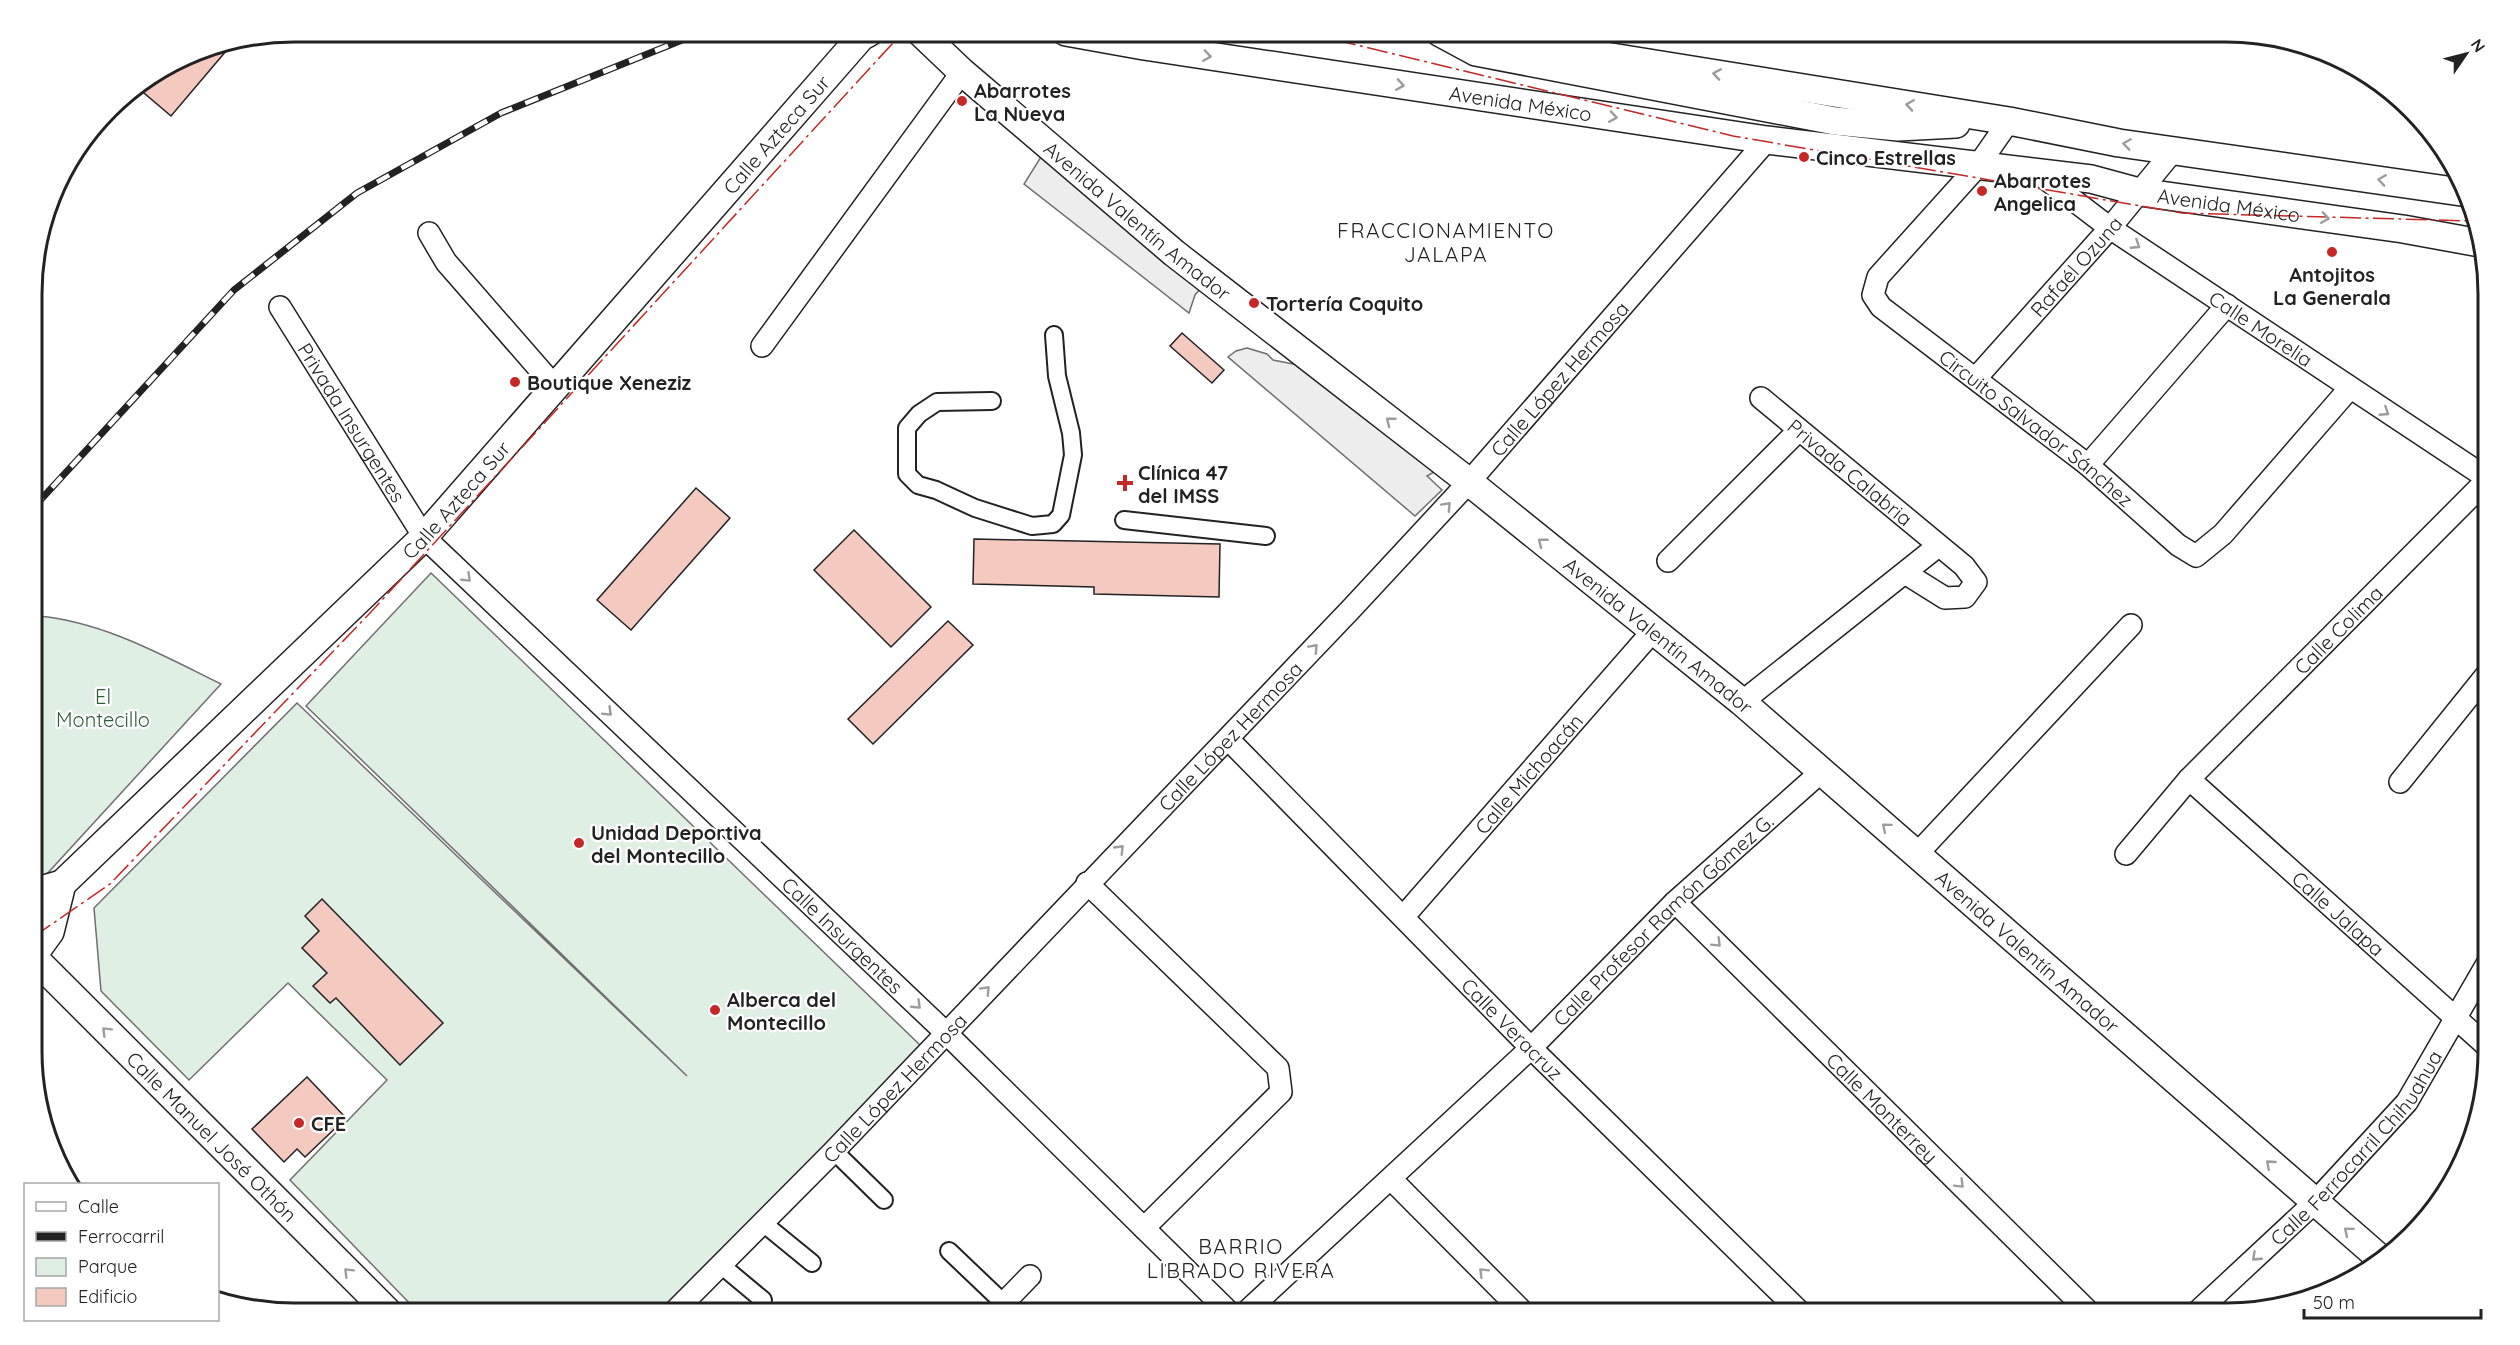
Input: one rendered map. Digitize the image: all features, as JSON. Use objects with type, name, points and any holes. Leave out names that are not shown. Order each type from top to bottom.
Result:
[{"type":"street","name":"Calle Azteca Sur","points":[[62,884],[424,537],[857,42]]},
{"type":"street","name":"Avenida Valentín Amador","points":[[930,42],[962,72],[1173,253],[1469,482],[1652,632],[1743,702],[2375,1254]]},
{"type":"street","name":"Avenida México","points":[[1154,42],[1767,140],[2091,179],[2139,192],[2403,229],[2472,242]]},
{"type":"street","name":"Avenida México","points":[[1458,42],[1476,52],[1835,121],[1898,128],[2009,121]]},
{"type":"street","name":"Avenida México","points":[[1529,42],[2009,121],[2119,143],[2456,191]]},
{"type":"street","points":[[762,346],[962,72]]},
{"type":"street","name":"Circuito Salvador Sánchez","points":[[2009,121],[1977,167],[1878,277],[1873,295],[1881,307],[2088,465],[2178,545],[2196,556],[2223,534],[2349,389]]},
{"type":"street","name":"Avenida México","points":[[1898,128],[1977,167]]},
{"type":"street","name":"Calle López Hermosa","points":[[684,1303],[834,1151],[1087,883],[1228,739],[1469,482],[1767,140]]},
{"type":"street","name":"Rafaél Ozuna","points":[[1976,378],[2110,228],[2173,151]]},
{"type":"street","name":"Calle Morelia","points":[[2038,173],[2110,228],[2478,473]]},
{"type":"street","points":[[2403,229],[2414,216],[2418,199],[2414,185]]},
{"type":"street","points":[[429,233],[446,262],[555,387]]},
{"type":"street","points":[[2088,465],[2227,305]]},
{"type":"street","name":"Privada Insurgentes","points":[[280,307],[424,537]]},
{"type":"street","points":[[992,401],[938,402],[919,414],[907,428],[907,474],[918,484],[975,508],[1032,526],[1053,524],[1061,515],[1073,455],[1071,433],[1057,376],[1054,335]]},
{"type":"street","name":"Privada Calabria","points":[[1761,398],[1964,566],[1976,582],[1965,597],[1945,598],[1905,573]]},
{"type":"street","points":[[1668,561],[1799,430]]},
{"type":"street","name":"Calle Colima","points":[[2126,854],[2189,779],[2478,488]]},
{"type":"street","points":[[1124,520],[1266,537]]},
{"type":"street","name":"Calle Insurgentes","points":[[424,537],[946,1033],[1220,1303]]},
{"type":"street","points":[[1743,702],[1938,546]]},
{"type":"street","points":[[1917,854],[2131,625]]},
{"type":"street","name":"Calle Michoacán","points":[[1404,916],[1652,632]]},
{"type":"street","points":[[2400,782],[2478,685]]},
{"type":"street","name":"Calle Veracruz","points":[[1228,739],[1531,1048],[1792,1303]]},
{"type":"street","name":"Calle Profesor Ramón Gómez G.","points":[[1256,1303],[1391,1179],[1505,1069],[1531,1048],[1675,902],[1821,772]]},
{"type":"street","name":"Calle Jalapa","points":[[2189,779],[2478,1038]]},
{"type":"street","points":[[1087,883],[1278,1068],[1281,1092],[1144,1228]]},
{"type":"street","points":[[42,890],[62,884],[50,932],[42,942]]},
{"type":"street","name":"Calle Monterrey","points":[[1675,902],[2080,1303]]},
{"type":"street","name":"Calle Manuel José Othón","points":[[42,966],[379,1303]]},
{"type":"street","name":"Calle Ferrocarril Chihuahua","points":[[2207,1303],[2314,1203],[2407,1102],[2478,980]]},
{"type":"street","points":[[834,1151],[884,1200]]},
{"type":"street","points":[[1391,1179],[1514,1303]]},
{"type":"street","points":[[763,1223],[812,1263]]},
{"type":"street","points":[[949,1251],[997,1303]]},
{"type":"street","points":[[721,1265],[764,1300]]},
{"type":"street","points":[[1009,1303],[1030,1276]]},
{"type":"green space","points":[[431,573],[920,1045],[794,1179],[670,1303],[409,1303],[290,1180],[387,1080],[288,983],[189,1080],[101,991],[94,908],[297,703],[687,1076],[306,706]]},
{"type":"green space","name":"El Montecillo","points":[[42,616],[86,625],[132,641],[221,684],[45,876],[42,876]]},
{"type":"shaded area","points":[[1044,152],[1208,280],[1195,295],[1189,313],[1024,184]]},
{"type":"shaded area","points":[[1247,348],[1267,354],[1273,360],[1293,364],[1300,360],[1436,471],[1427,476],[1442,490],[1415,516],[1228,357],[1236,351]]},
{"type":"building","points":[[225,52],[171,116],[143,92],[183,68]]},
{"type":"building","points":[[1182,333],[1224,370],[1212,383],[1170,346]]},
{"type":"building","points":[[696,488],[730,518],[631,630],[597,600]]},
{"type":"building","points":[[854,530],[931,607],[891,647],[814,570]]},
{"type":"building","points":[[974,539],[1220,544],[1219,597],[1094,594],[1094,587],[973,584]]},
{"type":"building","points":[[948,621],[973,645],[873,744],[848,719]]},
{"type":"building","points":[[322,899],[443,1023],[400,1065],[336,998],[330,1003],[313,986],[327,973],[302,948],[319,931],[305,916]]},
{"type":"building","name":"CFE","points":[[307,1077],[346,1118],[305,1157],[297,1149],[284,1162],[252,1129]]},
{"type":"railway","points":[[42,498],[234,290],[357,193],[501,113],[677,42]]},
{"type":"power","points":[[42,931],[110,884],[370,613],[894,42]]},
{"type":"power","points":[[1344,42],[1733,136],[2182,213],[2467,221]]},
{"type":"place","name":"Abarrotes La Nueva","points":[[962,101]]},
{"type":"place","name":"Cinco Estrellas","points":[[1804,157]]},
{"type":"place","name":"Abarrotes Angelica","points":[[1982,191]]},
{"type":"place","name":"Antojitos La Generala","points":[[2332,252]]},
{"type":"place","name":"Tortería Coquito","points":[[1254,303]]},
{"type":"place","name":"Boutique Xeneziz","points":[[515,382]]},
{"type":"place","name":"Clínica 47 del IMSS","points":[[1125,483]]},
{"type":"place","name":"Unidad Deportiva del Montecillo","points":[[579,843]]},
{"type":"place","name":"Alberca del Montecillo","points":[[715,1010]]},
{"type":"place","name":"CFE","points":[[299,1123]]},
{"type":"district","name":"FRACCIONAMIENTO JALAPA","points":[[1446,242]]},
{"type":"district","name":"BARRIO LIBRADO RIVERA","points":[[1241,1258]]}]
